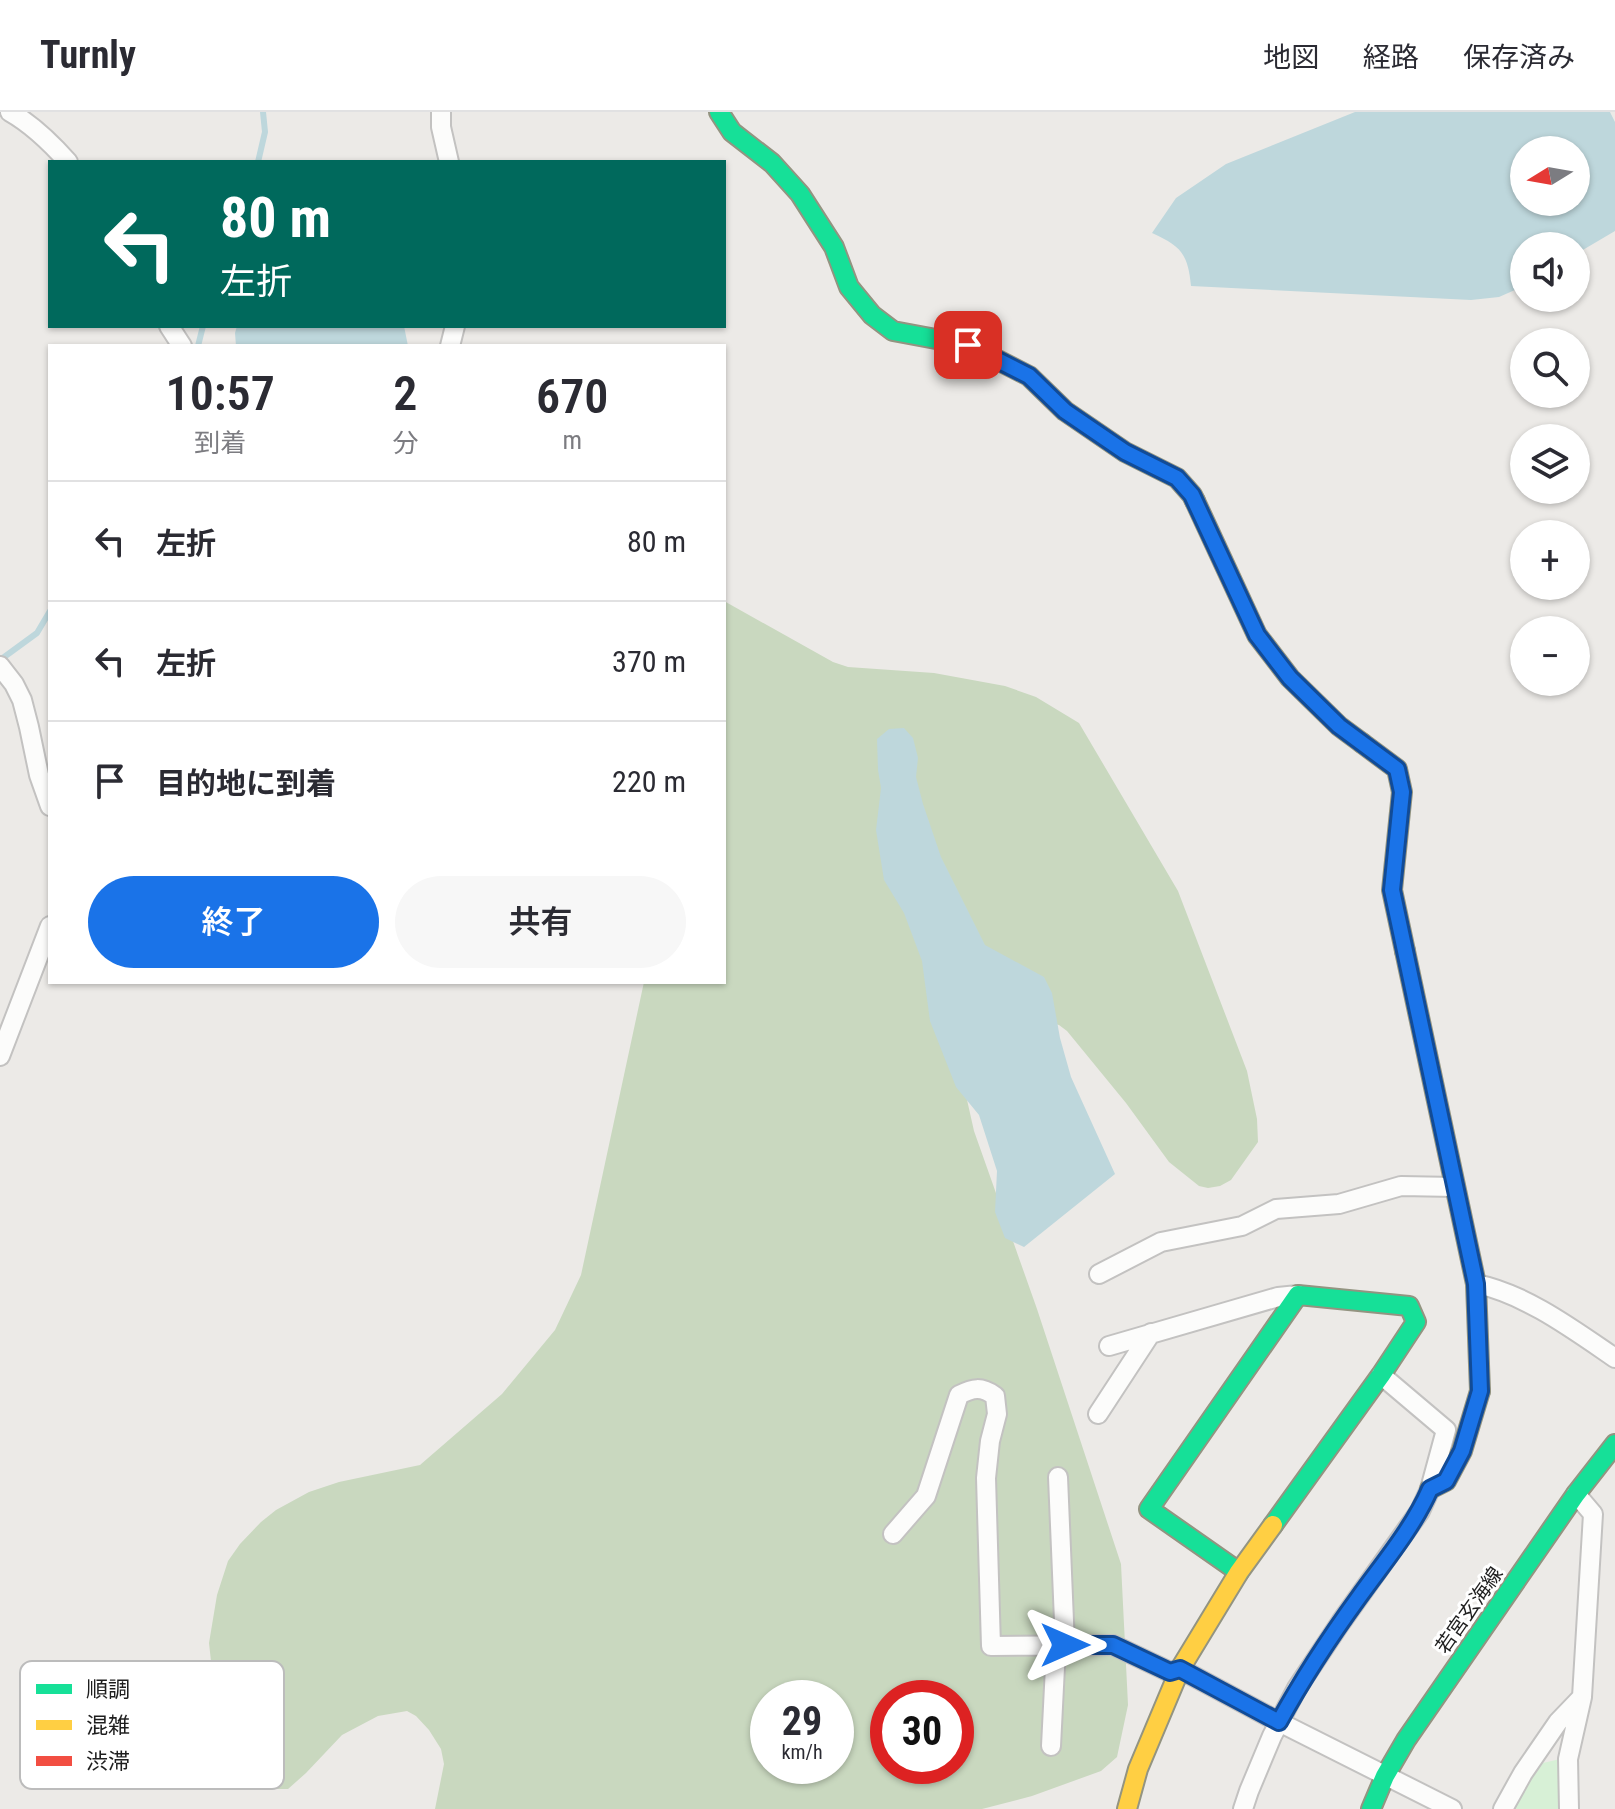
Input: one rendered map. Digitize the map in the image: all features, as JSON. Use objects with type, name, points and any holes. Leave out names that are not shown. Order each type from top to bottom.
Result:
[{"type":"street","points":[[10,112],[25,120],[66,160]]},
{"type":"street","points":[[441,112],[449,160]]},
{"type":"street","points":[[719,112],[732,132],[772,163],[800,194],[834,247],[849,287],[872,315],[893,331],[968,345],[1029,376],[1065,411],[1125,452],[1177,478],[1192,495],[1257,635],[1290,678],[1339,726],[1397,769],[1402,792],[1392,890],[1476,1284],[1480,1391],[1462,1451],[1446,1481],[1430,1489]]},
{"type":"street","points":[[0,666],[22,700],[48,800]]},
{"type":"street","points":[[0,1056],[48,931]]},
{"type":"street","points":[[1099,1274],[1161,1242],[1242,1226],[1276,1209],[1339,1204],[1401,1186],[1455,1187]]},
{"type":"street","points":[[1476,1284],[1497,1288],[1560,1321],[1615,1358]]},
{"type":"street","points":[[1239,1572],[1149,1509],[1298,1295]]},
{"type":"street","points":[[1109,1346],[1278,1297],[1298,1295],[1409,1306],[1416,1322],[1239,1572],[1180,1669],[1138,1769],[1127,1809]]},
{"type":"street","points":[[1098,1414],[1151,1333]]},
{"type":"street","points":[[1243,1809],[1279,1722],[1297,1688],[1420,1511],[1430,1489],[1446,1430],[1381,1375]]},
{"type":"street","points":[[893,1534],[926,1496],[959,1395],[971,1389],[986,1390],[995,1396],[997,1414],[986,1478],[991,1646],[1113,1645],[1170,1672],[1180,1669],[1452,1809]]},
{"type":"street","name":"若宮玄海線","points":[[1371,1809],[1385,1776],[1429,1705],[1576,1494],[1615,1444]]},
{"type":"street","points":[[1051,1746],[1061,1646],[1058,1477]]},
{"type":"street","points":[[1569,1809],[1568,1759],[1582,1697],[1593,1514],[1576,1494]]},
{"type":"street","points":[[1503,1809],[1558,1722],[1582,1697]]},
{"type":"green space","points":[[726,602],[833,662],[848,667],[934,673],[1005,686],[1036,697],[1079,723],[1178,891],[1247,1071],[1257,1119],[1258,1142],[1231,1180],[1220,1186],[1199,1186],[1169,1162],[1067,1031],[1047,1022],[961,1073],[974,1131],[1037,1309],[1121,1564],[1128,1705],[1117,1757],[1101,1771],[1032,1796],[982,1809],[435,1809],[444,1764],[441,1749],[429,1730],[407,1711],[378,1716],[342,1735],[306,1773],[284,1789],[284,1661],[211,1661],[209,1643],[217,1595],[228,1561],[261,1522],[309,1492],[339,1482],[420,1465],[502,1394],[555,1330],[581,1275],[644,984],[726,984]]},
{"type":"green space","points":[[1560,1759],[1559,1809],[1510,1809],[1543,1763]]},
{"type":"water","points":[[1355,112],[1610,112],[1615,122],[1615,231],[1590,246],[1590,232],[1510,232],[1510,292],[1499,297],[1471,300],[1191,286],[1188,266],[1181,252],[1152,233],[1176,198],[1226,164]]},
{"type":"water","points":[[236,328],[404,328],[408,344],[236,344]]},
{"type":"water","points":[[904,728],[913,738],[918,758],[916,777],[941,857],[985,945],[1044,977],[1052,993],[1071,1077],[1115,1174],[1024,1247],[1005,1238],[995,1212],[997,1171],[979,1115],[956,1087],[930,1021],[922,961],[904,913],[884,880],[876,830],[881,788],[877,739],[889,729]]},
{"type":"waterway","points":[[258,160],[265,132],[263,112]]},
{"type":"waterway","points":[[198,344],[202,328]]},
{"type":"waterway","points":[[0,660],[37,633],[48,614]]},
{"type":"traffic: fast","points":[[719,112],[732,132],[772,163],[800,194],[834,247],[849,287],[872,315],[893,331],[968,345],[1029,376],[1065,411],[1125,452],[1177,478],[1195,501]]},
{"type":"traffic: fast","points":[[1239,1572],[1149,1509],[1298,1295],[1409,1306],[1416,1322],[1273,1525]]},
{"type":"traffic: fast","points":[[1430,1489],[1446,1481],[1462,1451],[1480,1391]]},
{"type":"traffic: fast","points":[[1371,1809],[1385,1776],[1406,1740],[1576,1494],[1615,1444]]},
{"type":"traffic: slow","points":[[1195,501],[1257,635],[1290,678],[1339,726],[1362,743]]},
{"type":"traffic: slow","points":[[1405,951],[1476,1284],[1480,1391]]},
{"type":"traffic: slow","points":[[1127,1809],[1138,1769],[1180,1669],[1239,1572],[1273,1525]]},
{"type":"traffic: jam","points":[[1362,743],[1397,769],[1402,792],[1392,890],[1405,951]]},
{"type":"route","points":[[968,345],[1029,376],[1065,411],[1125,452],[1177,478],[1192,495],[1257,635],[1290,678],[1339,726],[1397,769],[1402,792],[1392,890],[1476,1284],[1480,1391],[1462,1451],[1446,1481],[1430,1489],[1420,1511],[1341,1622],[1297,1688],[1279,1722],[1180,1669],[1170,1672],[1113,1645],[1065,1645]]}]
